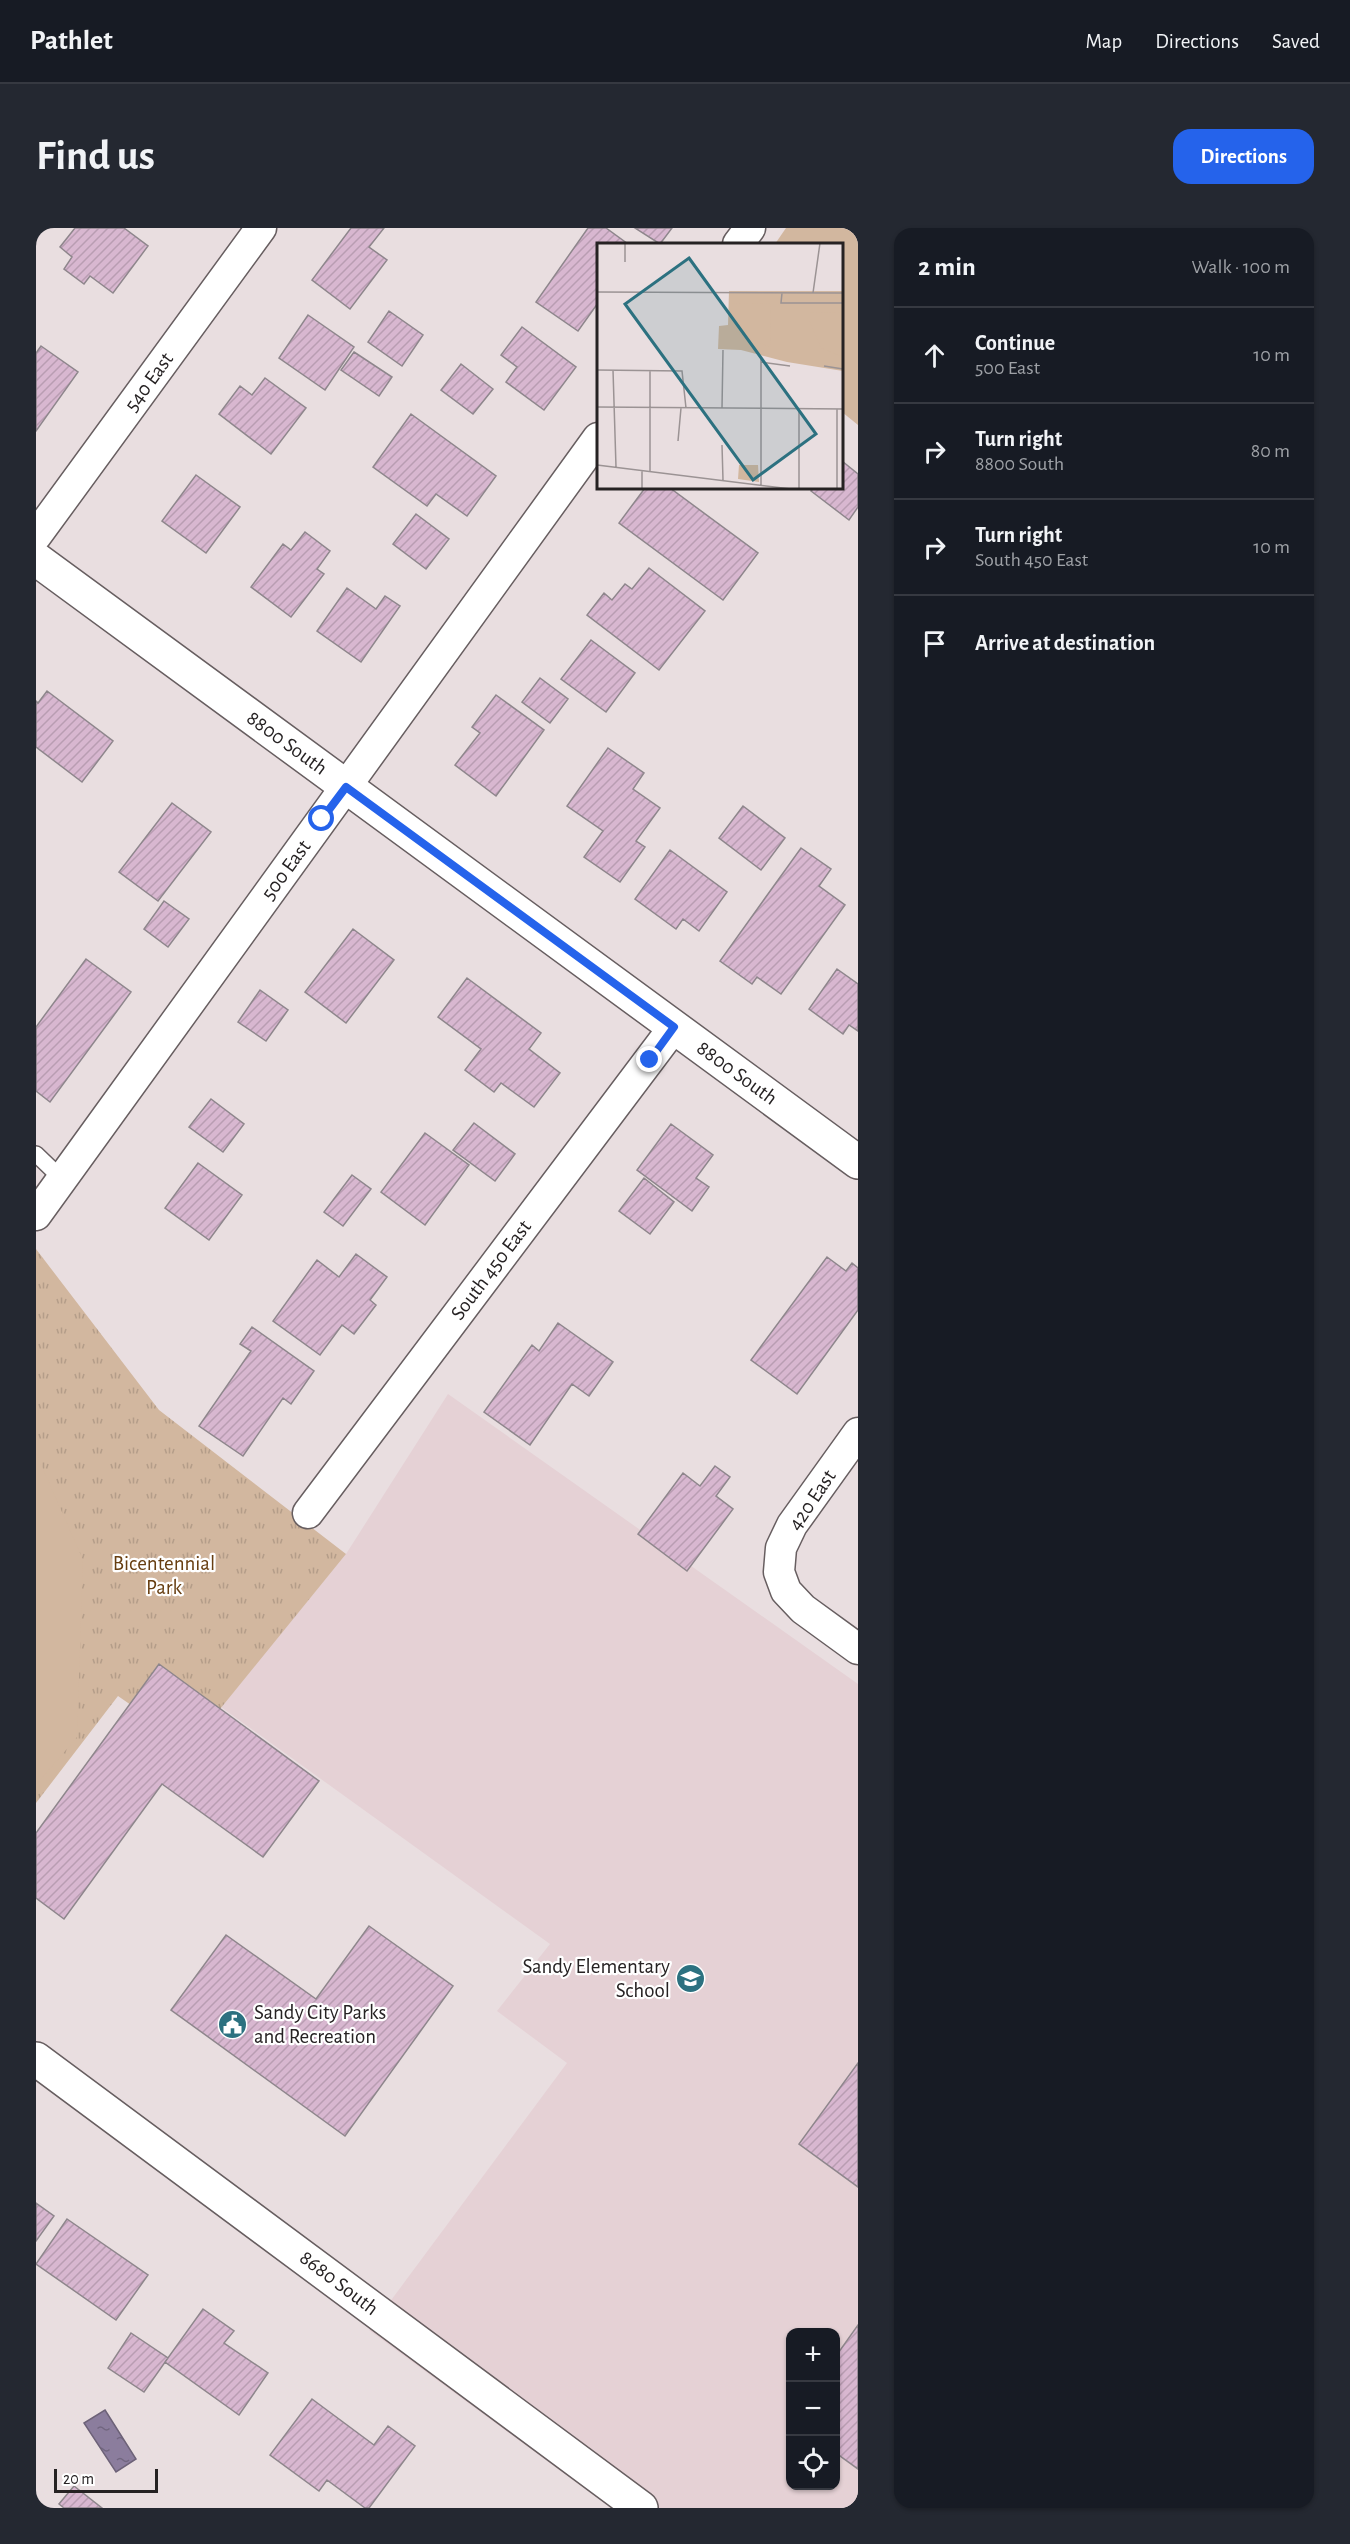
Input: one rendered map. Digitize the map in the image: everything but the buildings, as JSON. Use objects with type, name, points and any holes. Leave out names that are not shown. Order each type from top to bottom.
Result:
[{"type":"street","name":"540 East","points":[[36,536],[261,228]]},
{"type":"street","points":[[739,243],[750,228]]},
{"type":"street","name":"500 East","points":[[36,1215],[597,439]]},
{"type":"street","name":"8800 South","points":[[36,559],[858,1162]]},
{"type":"street","name":"South 450 East","points":[[308,1513],[674,1027]]},
{"type":"street","name":"420 East","points":[[858,1433],[792,1525],[781,1548],[779,1572],[786,1591],[803,1609],[858,1649]]},
{"type":"street","name":"8680 South","points":[[36,2060],[641,2508]]},
{"type":"lane","points":[[36,1154],[62,1179]]},
{"type":"shaded area","name":"Sandy Elementary School","points":[[448,1394],[858,1684],[858,2508],[611,2508],[369,2330],[567,2063],[497,2011],[550,1944],[221,1707],[346,1554]]},
{"type":"green space","points":[[786,228],[858,228],[858,425],[843,413],[843,243],[776,243]]},
{"type":"green space","name":"Bicentennial Park","points":[[36,1249],[159,1410],[346,1554],[190,1746],[118,1696],[36,1803]]},
{"type":"green space","points":[[36,1453],[83,1560],[77,1737],[36,1785]]},
{"type":"water","points":[[105,2410],[136,2459],[116,2472],[84,2423]]},
{"type":"place","name":"Sandy Elementary School","points":[[691,1978]]},
{"type":"place","name":"Sandy City Parks and Recreation","points":[[233,2024]]},
{"type":"route","points":[[322,819],[346,787],[674,1027],[650,1060]]}]
